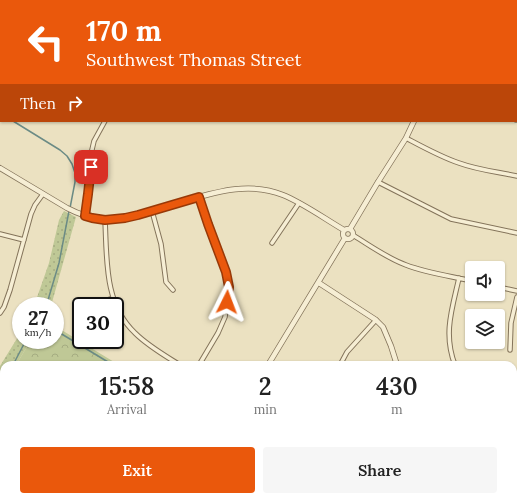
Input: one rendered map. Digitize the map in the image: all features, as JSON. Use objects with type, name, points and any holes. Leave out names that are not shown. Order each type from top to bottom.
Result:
[{"type":"street","points":[[85,216],[91,167],[91,154],[94,141],[105,122]]},
{"type":"street","points":[[0,168],[76,213],[92,218],[105,220],[125,218],[233,188],[261,188],[283,195],[344,230],[350,229],[406,138],[414,122]]},
{"type":"street","points":[[406,138],[459,164],[517,176]]},
{"type":"street","points":[[378,182],[451,218],[517,233]]},
{"type":"street","points":[[0,313],[4,307],[10,290],[30,214],[43,194]]},
{"type":"street","points":[[199,197],[226,272],[229,287],[225,317],[218,333],[201,361]]},
{"type":"street","points":[[272,243],[298,203]]},
{"type":"street","points":[[152,211],[161,244],[166,282],[173,290]]},
{"type":"street","points":[[105,220],[108,277],[113,297]]},
{"type":"street","points":[[350,229],[353,235],[384,254],[406,265],[465,279]]},
{"type":"street","points":[[270,361],[345,238],[343,234],[344,230]]},
{"type":"street","points":[[0,234],[24,240]]},
{"type":"street","points":[[345,238],[349,238],[353,235]]},
{"type":"street","points":[[454,361],[450,345],[449,330],[450,317],[459,278]]},
{"type":"street","points":[[319,283],[376,320],[383,327],[396,361]]},
{"type":"street","points":[[505,288],[517,291]]},
{"type":"street","points":[[510,350],[511,323],[517,297]]},
{"type":"street","points":[[124,320],[135,333],[152,347],[174,361]]},
{"type":"street","points":[[342,361],[347,352],[376,320]]},
{"type":"green space","points":[[64,211],[76,217],[54,297],[37,297],[49,263],[59,220]]},
{"type":"green space","points":[[64,331],[72,336],[72,349],[93,349],[112,361],[18,361],[26,349],[64,349]]},
{"type":"green space","points":[[12,347],[12,349],[26,349],[18,361],[3,361]]},
{"type":"waterway","points":[[15,122],[60,150],[67,156],[75,173],[75,182],[70,208]]},
{"type":"waterway","points":[[49,297],[59,263],[69,211]]},
{"type":"waterway","points":[[64,335],[106,361]]},
{"type":"waterway","points":[[15,361],[21,349]]},
{"type":"route","points":[[91,167],[85,216],[92,218],[115,220],[138,215],[199,197],[226,272],[229,287],[227,302]]}]
